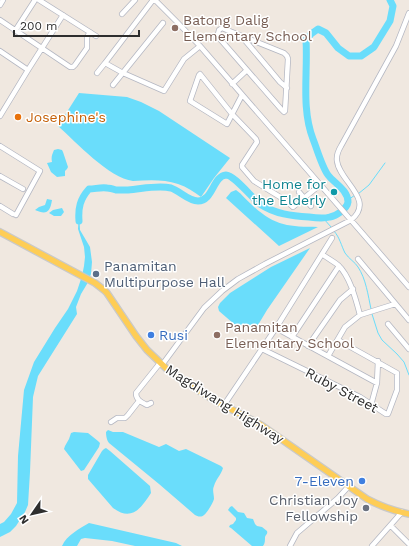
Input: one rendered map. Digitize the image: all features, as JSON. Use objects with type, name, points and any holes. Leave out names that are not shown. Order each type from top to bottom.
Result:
[{"type":"main road","name":"Magdiwang Highway","points":[[0,232],[100,286],[147,350],[161,364],[186,383],[261,425],[367,499],[384,508],[402,512]]},
{"type":"main road","points":[[402,512],[409,511]]},
{"type":"street","points":[[0,5],[3,0]]},
{"type":"street","points":[[15,31],[35,0]]},
{"type":"street","points":[[39,0],[96,36]]},
{"type":"street","points":[[122,14],[135,0]]},
{"type":"street","points":[[97,73],[154,0],[200,46],[409,287]]},
{"type":"street","points":[[151,403],[147,405],[139,401],[136,397],[136,393],[217,294],[238,279],[329,232],[351,220],[355,216],[360,204],[357,194],[341,171],[337,161],[337,156],[341,146],[396,46],[409,12]]},
{"type":"street","points":[[0,116],[63,15]]},
{"type":"street","points":[[0,20],[70,67],[75,65],[87,48],[87,37],[90,32]]},
{"type":"street","points":[[113,85],[163,23]]},
{"type":"street","points":[[222,28],[243,37],[284,53],[287,56],[286,109],[284,112],[219,37],[219,30],[222,28]]},
{"type":"street","points":[[243,37],[280,82],[287,88]]},
{"type":"street","points":[[105,63],[123,73],[164,91],[184,58],[200,46]]},
{"type":"street","points":[[0,52],[28,70]]},
{"type":"street","points":[[232,84],[248,70]]},
{"type":"street","points":[[242,95],[232,114],[227,124],[190,101],[200,74],[232,114],[256,139],[257,142],[242,167],[254,181],[293,207],[320,185]]},
{"type":"street","points":[[0,146],[40,171],[15,214],[0,206]]},
{"type":"street","points":[[0,176],[23,189]]},
{"type":"street","points":[[299,192],[311,206]]},
{"type":"street","points":[[224,405],[276,328],[332,238]]},
{"type":"street","points":[[322,254],[339,266],[348,278],[362,314]]},
{"type":"street","points":[[358,259],[409,320]]},
{"type":"street","points":[[292,337],[339,266]]},
{"type":"street","points":[[308,346],[340,300],[353,289]]},
{"type":"street","points":[[328,356],[345,327],[362,314],[395,304]]},
{"type":"street","points":[[388,324],[409,349]]},
{"type":"street","points":[[276,328],[377,383]]},
{"type":"street","name":"Ruby Street","points":[[262,349],[360,397],[387,414],[397,390],[397,373],[338,340]]},
{"type":"street","points":[[371,404],[377,383],[378,362]]},
{"type":"street","points":[[111,422],[117,418],[125,418],[139,401]]},
{"type":"street","points":[[290,546],[296,533],[338,498],[348,487]]},
{"type":"street","points":[[372,546],[402,512]]},
{"type":"street","points":[[391,526],[409,545]]},
{"type":"water","points":[[79,93],[127,97],[141,102],[159,111],[230,158],[201,197],[187,188],[173,182],[156,180],[133,181],[124,178],[103,166],[58,126]]},
{"type":"water","points":[[54,150],[62,150],[68,167],[65,171],[65,176],[57,177],[51,172],[47,163],[52,162]]},
{"type":"water","points":[[236,190],[260,212],[275,221],[290,226],[318,227],[279,246],[226,198],[231,192]]},
{"type":"water","points":[[47,199],[52,200],[50,208],[47,212],[35,210],[45,205]]},
{"type":"water","points":[[62,208],[64,212],[61,216],[54,216],[49,213],[53,210]]},
{"type":"water","points":[[79,212],[80,230],[90,247],[92,262],[91,274],[76,307],[77,314],[38,376],[33,397],[28,505],[16,526],[10,532],[0,537],[0,524],[4,522],[11,514],[17,503],[18,456],[24,390],[34,362],[68,309],[77,291],[82,276],[85,257],[84,247],[78,229]]},
{"type":"water","points":[[310,248],[258,325],[252,328],[234,324],[219,311],[218,307],[220,303],[230,293],[271,267]]},
{"type":"water","points":[[108,430],[113,432],[123,432],[159,447],[166,444],[179,451],[186,449],[221,466],[223,468],[213,488],[214,499],[207,512],[202,516],[195,515],[109,443],[106,434]]},
{"type":"water","points":[[71,433],[88,433],[100,443],[84,470],[81,471],[64,449]]},
{"type":"water","points":[[106,448],[150,486],[151,493],[147,499],[140,508],[131,513],[126,514],[113,508],[88,479],[88,475],[102,451]]},
{"type":"water","points":[[232,506],[238,512],[244,513],[247,518],[253,519],[257,526],[262,527],[267,531],[263,546],[252,546],[229,527],[236,520],[236,518],[228,510]]},
{"type":"water","points":[[89,523],[176,543],[182,546],[135,546],[112,541],[85,538],[81,539],[77,546],[62,546],[70,535]]},
{"type":"waterway","points":[[79,221],[80,204],[89,189],[110,188],[116,190],[128,190],[166,187],[174,189],[194,201],[198,201],[207,197],[218,179],[226,175],[234,179],[260,204],[284,214],[327,218],[341,212],[346,207],[348,202],[346,194],[326,172],[309,127],[306,103],[306,40],[318,29],[326,33],[338,48],[349,56],[361,56],[374,47],[390,21],[393,6],[390,0]]},
{"type":"waterway","points":[[358,194],[369,185],[385,163]]},
{"type":"waterway","points":[[348,200],[355,195]]},
{"type":"waterway","points":[[323,218],[332,228]]},
{"type":"waterway","points":[[334,231],[345,253],[357,265],[361,272],[371,309]]},
{"type":"waterway","points":[[372,314],[378,333],[382,340],[404,362],[409,375]]},
{"type":"place","name":"Batong Dalig Elementary School","points":[[175,28]]},
{"type":"place","name":"Josephine's","points":[[18,117]]},
{"type":"place","name":"Home for the Elderly","points":[[334,192]]},
{"type":"place","name":"Panamitan Multipurpose Hall","points":[[96,274]]},
{"type":"place","name":"Rusi","points":[[151,335]]},
{"type":"place","name":"Panamitan Elementary School","points":[[217,335]]},
{"type":"place","name":"7-Eleven","points":[[362,481]]},
{"type":"place","name":"Christian Joy Fellowship","points":[[366,508]]}]
